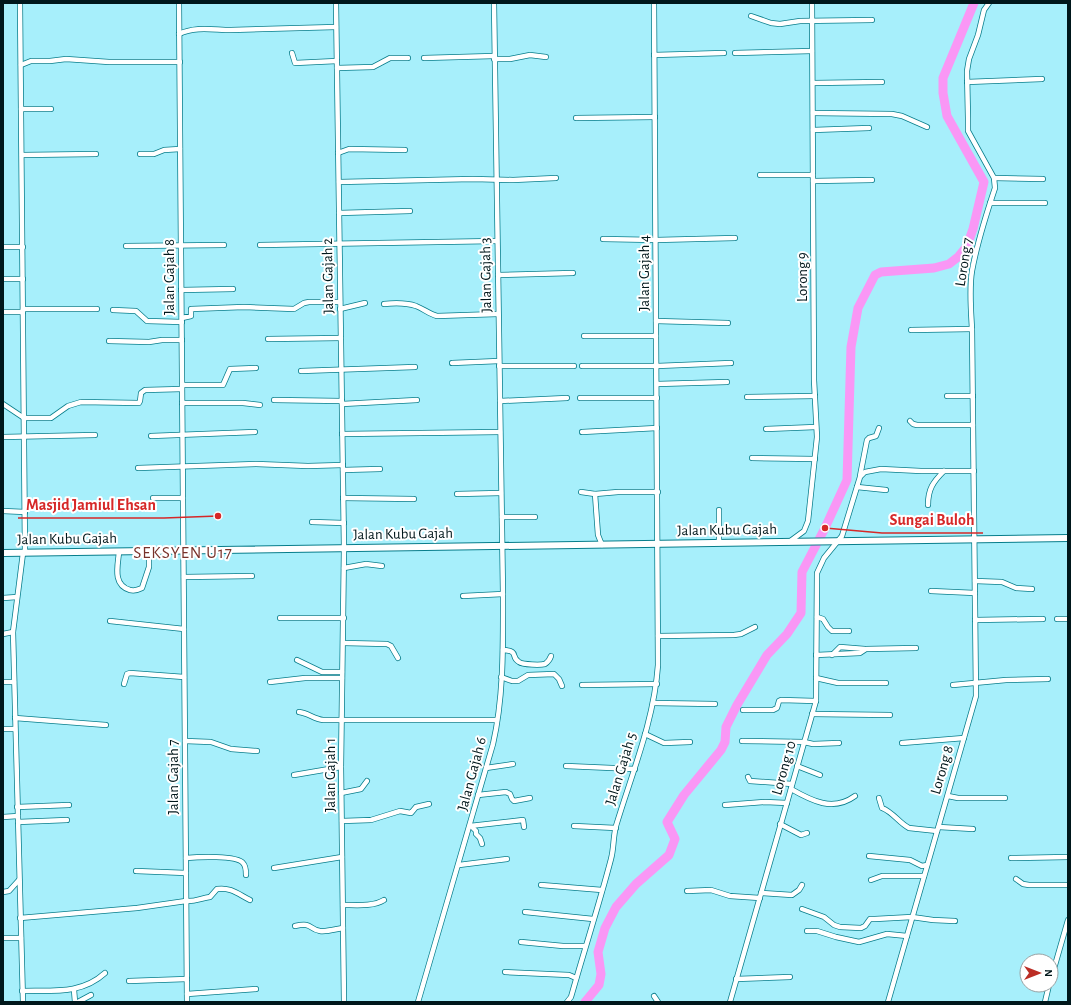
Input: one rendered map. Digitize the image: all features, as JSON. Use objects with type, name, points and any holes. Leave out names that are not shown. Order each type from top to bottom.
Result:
[{"type":"street","points":[[20,3],[25,512],[24,553],[13,632],[23,1002]]},
{"type":"street","name":"Jalan Gajah 8","points":[[179,3],[184,551]]},
{"type":"street","name":"Jalan Gajah 2","points":[[336,3],[344,548]]},
{"type":"street","name":"Jalan Gajah 3","points":[[494,3],[502,546]]},
{"type":"street","name":"Jalan Gajah 4","points":[[654,3],[658,544]]},
{"type":"street","name":"Lorong 9","points":[[789,542],[807,527],[815,459],[816,427],[812,3]]},
{"type":"street","points":[[989,3],[984,10],[978,35],[969,59],[967,82],[968,131],[994,178],[1042,179]]},
{"type":"street","points":[[751,16],[771,23],[780,24],[812,21],[872,20]]},
{"type":"street","points":[[179,34],[195,29],[336,28]]},
{"type":"street","points":[[735,53],[812,51]]},
{"type":"street","points":[[292,53],[294,62],[296,63],[337,61]]},
{"type":"street","points":[[654,55],[724,53]]},
{"type":"street","points":[[424,58],[494,57],[510,59],[530,55],[546,57]]},
{"type":"street","points":[[337,68],[373,67],[390,58],[408,58]]},
{"type":"street","points":[[21,65],[31,61],[54,61],[66,59],[109,62],[180,62]]},
{"type":"street","points":[[967,82],[1042,79]]},
{"type":"street","points":[[813,83],[882,82]]},
{"type":"street","points":[[21,109],[51,109]]},
{"type":"street","points":[[813,113],[892,114],[902,116],[927,127]]},
{"type":"street","points":[[576,118],[655,117]]},
{"type":"street","points":[[813,130],[869,128]]},
{"type":"street","points":[[140,154],[154,154],[164,150],[180,149]]},
{"type":"street","points":[[338,152],[349,149],[405,150]]},
{"type":"street","points":[[22,155],[96,154]]},
{"type":"street","points":[[760,175],[813,175]]},
{"type":"street","points":[[339,182],[556,178]]},
{"type":"street","name":"Lorong 7","points":[[974,539],[972,272],[995,188],[994,178]]},
{"type":"street","points":[[813,181],[872,180]]},
{"type":"street","points":[[990,203],[1046,203]]},
{"type":"street","points":[[339,213],[410,211]]},
{"type":"street","points":[[603,239],[656,240],[735,238]]},
{"type":"street","points":[[260,245],[497,241]]},
{"type":"street","points":[[126,246],[224,245]]},
{"type":"street","points":[[3,247],[23,247]]},
{"type":"street","points":[[498,275],[573,272]]},
{"type":"street","points":[[3,279],[23,280]]},
{"type":"street","points":[[181,290],[233,289]]},
{"type":"street","points":[[182,310],[244,307],[294,309],[304,303],[309,302],[340,302]]},
{"type":"street","points":[[340,310],[365,303]]},
{"type":"street","points":[[384,304],[393,303],[416,306],[428,314],[437,316],[498,314]]},
{"type":"street","points":[[3,312],[23,310],[97,309]]},
{"type":"street","points":[[113,310],[136,311],[147,321],[182,320],[191,316],[192,310]]},
{"type":"street","points":[[656,321],[728,322]]},
{"type":"street","points":[[911,330],[972,329]]},
{"type":"street","points":[[584,336],[656,336]]},
{"type":"street","points":[[268,339],[341,338]]},
{"type":"street","points":[[109,341],[150,342],[162,340],[182,340]]},
{"type":"street","points":[[452,363],[574,366]]},
{"type":"street","points":[[582,366],[657,366],[731,363]]},
{"type":"street","points":[[3,404],[24,418],[51,418],[74,403],[138,403],[140,401],[140,393],[145,390],[222,385],[230,369],[256,368]]},
{"type":"street","points":[[301,371],[415,368]]},
{"type":"street","points":[[657,384],[727,382]]},
{"type":"street","points":[[747,397],[815,396]]},
{"type":"street","points":[[947,396],[973,396]]},
{"type":"street","points":[[500,401],[567,398]]},
{"type":"street","points":[[580,398],[657,398]]},
{"type":"street","points":[[274,400],[342,402],[417,400]]},
{"type":"street","points":[[182,403],[243,403],[260,405]]},
{"type":"street","points":[[910,421],[917,425],[973,425]]},
{"type":"street","points":[[766,429],[816,427]]},
{"type":"street","points":[[582,432],[657,428]]},
{"type":"street","name":"Lorong 10","points":[[730,1002],[816,701],[817,573],[824,558],[835,541],[842,536],[860,477],[867,440],[876,436],[879,428]]},
{"type":"street","points":[[151,436],[255,432]]},
{"type":"street","points":[[342,434],[500,432]]},
{"type":"street","points":[[3,437],[95,435]]},
{"type":"street","points":[[752,458],[815,459]]},
{"type":"street","points":[[138,468],[256,464],[380,469]]},
{"type":"street","points":[[860,477],[865,472],[881,469],[974,471]]},
{"type":"street","points":[[928,505],[928,497],[934,481],[944,471]]},
{"type":"street","points":[[857,487],[886,490]]},
{"type":"street","points":[[581,492],[595,494],[618,492],[658,492]]},
{"type":"street","points":[[457,494],[501,493]]},
{"type":"street","points":[[595,494],[598,535],[602,545]]},
{"type":"street","points":[[153,498],[183,498]]},
{"type":"street","points":[[343,498],[414,499]]},
{"type":"street","points":[[719,510],[719,543]]},
{"type":"street","points":[[3,511],[25,512]]},
{"type":"street","points":[[502,517],[535,517]]},
{"type":"street","points":[[312,522],[344,523]]},
{"type":"street","name":"Jalan Kubu Gajah","points":[[3,553],[1068,538]]},
{"type":"street","name":"Lorong 8","points":[[888,1002],[976,701],[974,539]]},
{"type":"street","name":"Jalan Gajah 5","points":[[567,1002],[576,978],[602,890],[611,858],[616,828],[645,734],[657,684],[658,544]]},
{"type":"street","name":"Jalan Gajah 6","points":[[418,1002],[458,865],[471,826],[496,729],[503,650],[502,546]]},
{"type":"street","name":"Jalan Gajah 1","points":[[344,548],[344,643],[342,672],[341,767],[344,1002]]},
{"type":"street","points":[[119,552],[117,575],[118,582],[131,590],[139,590],[142,588],[148,570],[149,551]]},
{"type":"street","name":"Jalan Gajah 7","points":[[184,551],[187,1002]]},
{"type":"street","points":[[344,568],[366,564],[382,566]]},
{"type":"street","points":[[184,577],[252,576]]},
{"type":"street","points":[[975,581],[1002,582],[1016,588],[1032,589]]},
{"type":"street","points":[[931,591],[975,593]]},
{"type":"street","points":[[463,596],[502,594]]},
{"type":"street","points":[[3,598],[18,597]]},
{"type":"street","points":[[817,617],[823,619],[828,628],[832,631],[849,631]]},
{"type":"street","points":[[280,618],[344,618]]},
{"type":"street","points":[[975,620],[1044,619]]},
{"type":"street","points":[[1057,619],[1068,619]]},
{"type":"street","points":[[110,620],[184,629]]},
{"type":"street","points":[[658,636],[734,635],[741,634],[755,627]]},
{"type":"street","points":[[3,634],[13,632]]},
{"type":"street","points":[[344,643],[387,644],[391,646],[398,658]]},
{"type":"street","points":[[816,655],[832,655],[840,647],[866,650],[916,648]]},
{"type":"street","points":[[503,650],[511,650],[519,662],[527,664],[544,664],[551,656]]},
{"type":"street","points":[[297,660],[322,672],[342,672]]},
{"type":"street","points":[[124,684],[127,674],[130,673],[184,677]]},
{"type":"street","points":[[501,677],[512,681],[518,681],[528,675],[554,674],[559,679],[562,686]]},
{"type":"street","points":[[270,682],[305,678],[342,678]]},
{"type":"street","points":[[816,678],[838,683],[886,683]]},
{"type":"street","points":[[953,685],[1048,679]]},
{"type":"street","points":[[3,682],[14,682]]},
{"type":"street","points":[[582,686],[657,684]]},
{"type":"street","points":[[743,710],[773,710],[777,708],[779,701],[781,700],[816,701]]},
{"type":"street","points":[[653,704],[715,704]]},
{"type":"street","points":[[299,712],[318,719],[342,720],[497,720]]},
{"type":"street","points":[[812,714],[890,715]]},
{"type":"street","points":[[15,718],[106,725]]},
{"type":"street","points":[[3,729],[15,729]]},
{"type":"street","points":[[645,734],[664,743],[690,742]]},
{"type":"street","points":[[902,743],[964,738]]},
{"type":"street","points":[[185,741],[211,742],[231,749],[257,751]]},
{"type":"street","points":[[742,741],[804,742],[814,744],[840,743]]},
{"type":"street","points":[[486,768],[513,764]]},
{"type":"street","points":[[566,766],[635,769]]},
{"type":"street","points":[[797,766],[820,774]]},
{"type":"street","points":[[294,775],[341,767]]},
{"type":"street","points":[[748,777],[750,781],[791,786],[818,803],[839,804],[848,801],[855,796]]},
{"type":"street","points":[[341,793],[361,789],[367,781]]},
{"type":"street","points":[[478,795],[506,792],[510,794],[514,801],[530,798]]},
{"type":"street","points":[[948,796],[958,798],[1005,798]]},
{"type":"street","points":[[879,798],[882,808],[888,810],[909,828],[973,829]]},
{"type":"street","points":[[725,805],[765,802],[787,803]]},
{"type":"street","points":[[342,821],[371,820],[400,811],[411,813],[416,807],[429,804]]},
{"type":"street","points":[[18,807],[69,805]]},
{"type":"street","points":[[3,817],[18,816]]},
{"type":"street","points":[[18,822],[67,820]]},
{"type":"street","points":[[471,826],[523,820],[524,827]]},
{"type":"street","points":[[780,824],[801,835],[807,833]]},
{"type":"street","points":[[471,826],[476,831],[476,834],[480,838],[482,844]]},
{"type":"street","points":[[574,826],[616,828]]},
{"type":"street","points":[[869,856],[910,860],[922,866],[928,866]]},
{"type":"street","points":[[1011,858],[1068,857]]},
{"type":"street","points":[[186,858],[234,859],[245,864],[246,875]]},
{"type":"street","points":[[274,868],[342,858]]},
{"type":"street","points":[[458,865],[507,859]]},
{"type":"street","points":[[136,871],[186,873]]},
{"type":"street","points":[[871,880],[882,876],[924,876]]},
{"type":"street","points":[[1016,879],[1023,884],[1068,885]]},
{"type":"street","points":[[3,892],[10,891],[19,880]]},
{"type":"street","points":[[687,891],[711,890],[730,896],[792,895],[799,890],[802,885]]},
{"type":"street","points":[[541,886],[602,890]]},
{"type":"street","points":[[20,918],[137,908],[186,901],[194,902],[200,898],[210,897],[217,889],[222,888],[228,888],[236,891],[242,897],[250,900]]},
{"type":"street","points":[[343,905],[380,903],[384,900]]},
{"type":"street","points":[[802,909],[824,917],[834,925],[840,927],[861,928],[865,926],[870,919],[875,918],[912,917],[955,921]]},
{"type":"street","points":[[525,912],[593,919]]},
{"type":"street","points":[[1058,953],[1068,920]]},
{"type":"street","points":[[296,926],[304,924],[310,925],[320,931],[343,928]]},
{"type":"street","points":[[807,931],[859,942],[887,934],[907,936]]},
{"type":"street","points":[[3,938],[21,938]]},
{"type":"street","points":[[521,942],[563,946],[585,946]]},
{"type":"street","points":[[504,972],[569,975],[576,978]]},
{"type":"street","points":[[22,991],[74,990],[90,984],[105,973]]},
{"type":"street","points":[[736,979],[790,976]]},
{"type":"street","points":[[129,981],[187,979]]},
{"type":"street","points":[[187,994],[256,989]]},
{"type":"street","points":[[74,990],[77,1002],[91,995]]},
{"type":"street","points":[[654,996],[658,1002]]},
{"type":"waterway","points":[[585,1002],[599,985],[601,974],[598,952],[605,928],[616,907],[636,884],[669,855],[675,839],[667,822],[684,795],[721,750],[725,742],[726,727],[737,705],[767,655],[787,634],[801,613],[802,572],[825,528],[847,480],[851,347],[858,308],[875,275],[881,272],[934,268],[949,264],[958,257],[967,246],[973,229],[984,182],[947,116],[943,93],[943,78],[974,3]]},
{"type":"place","name":"Masjid Jamiul Ehsan","points":[[218,516]]},
{"type":"place","name":"Sungai Buloh","points":[[825,528]]},
{"type":"district","name":"SEKSYEN U17","points":[[183,552]]}]
